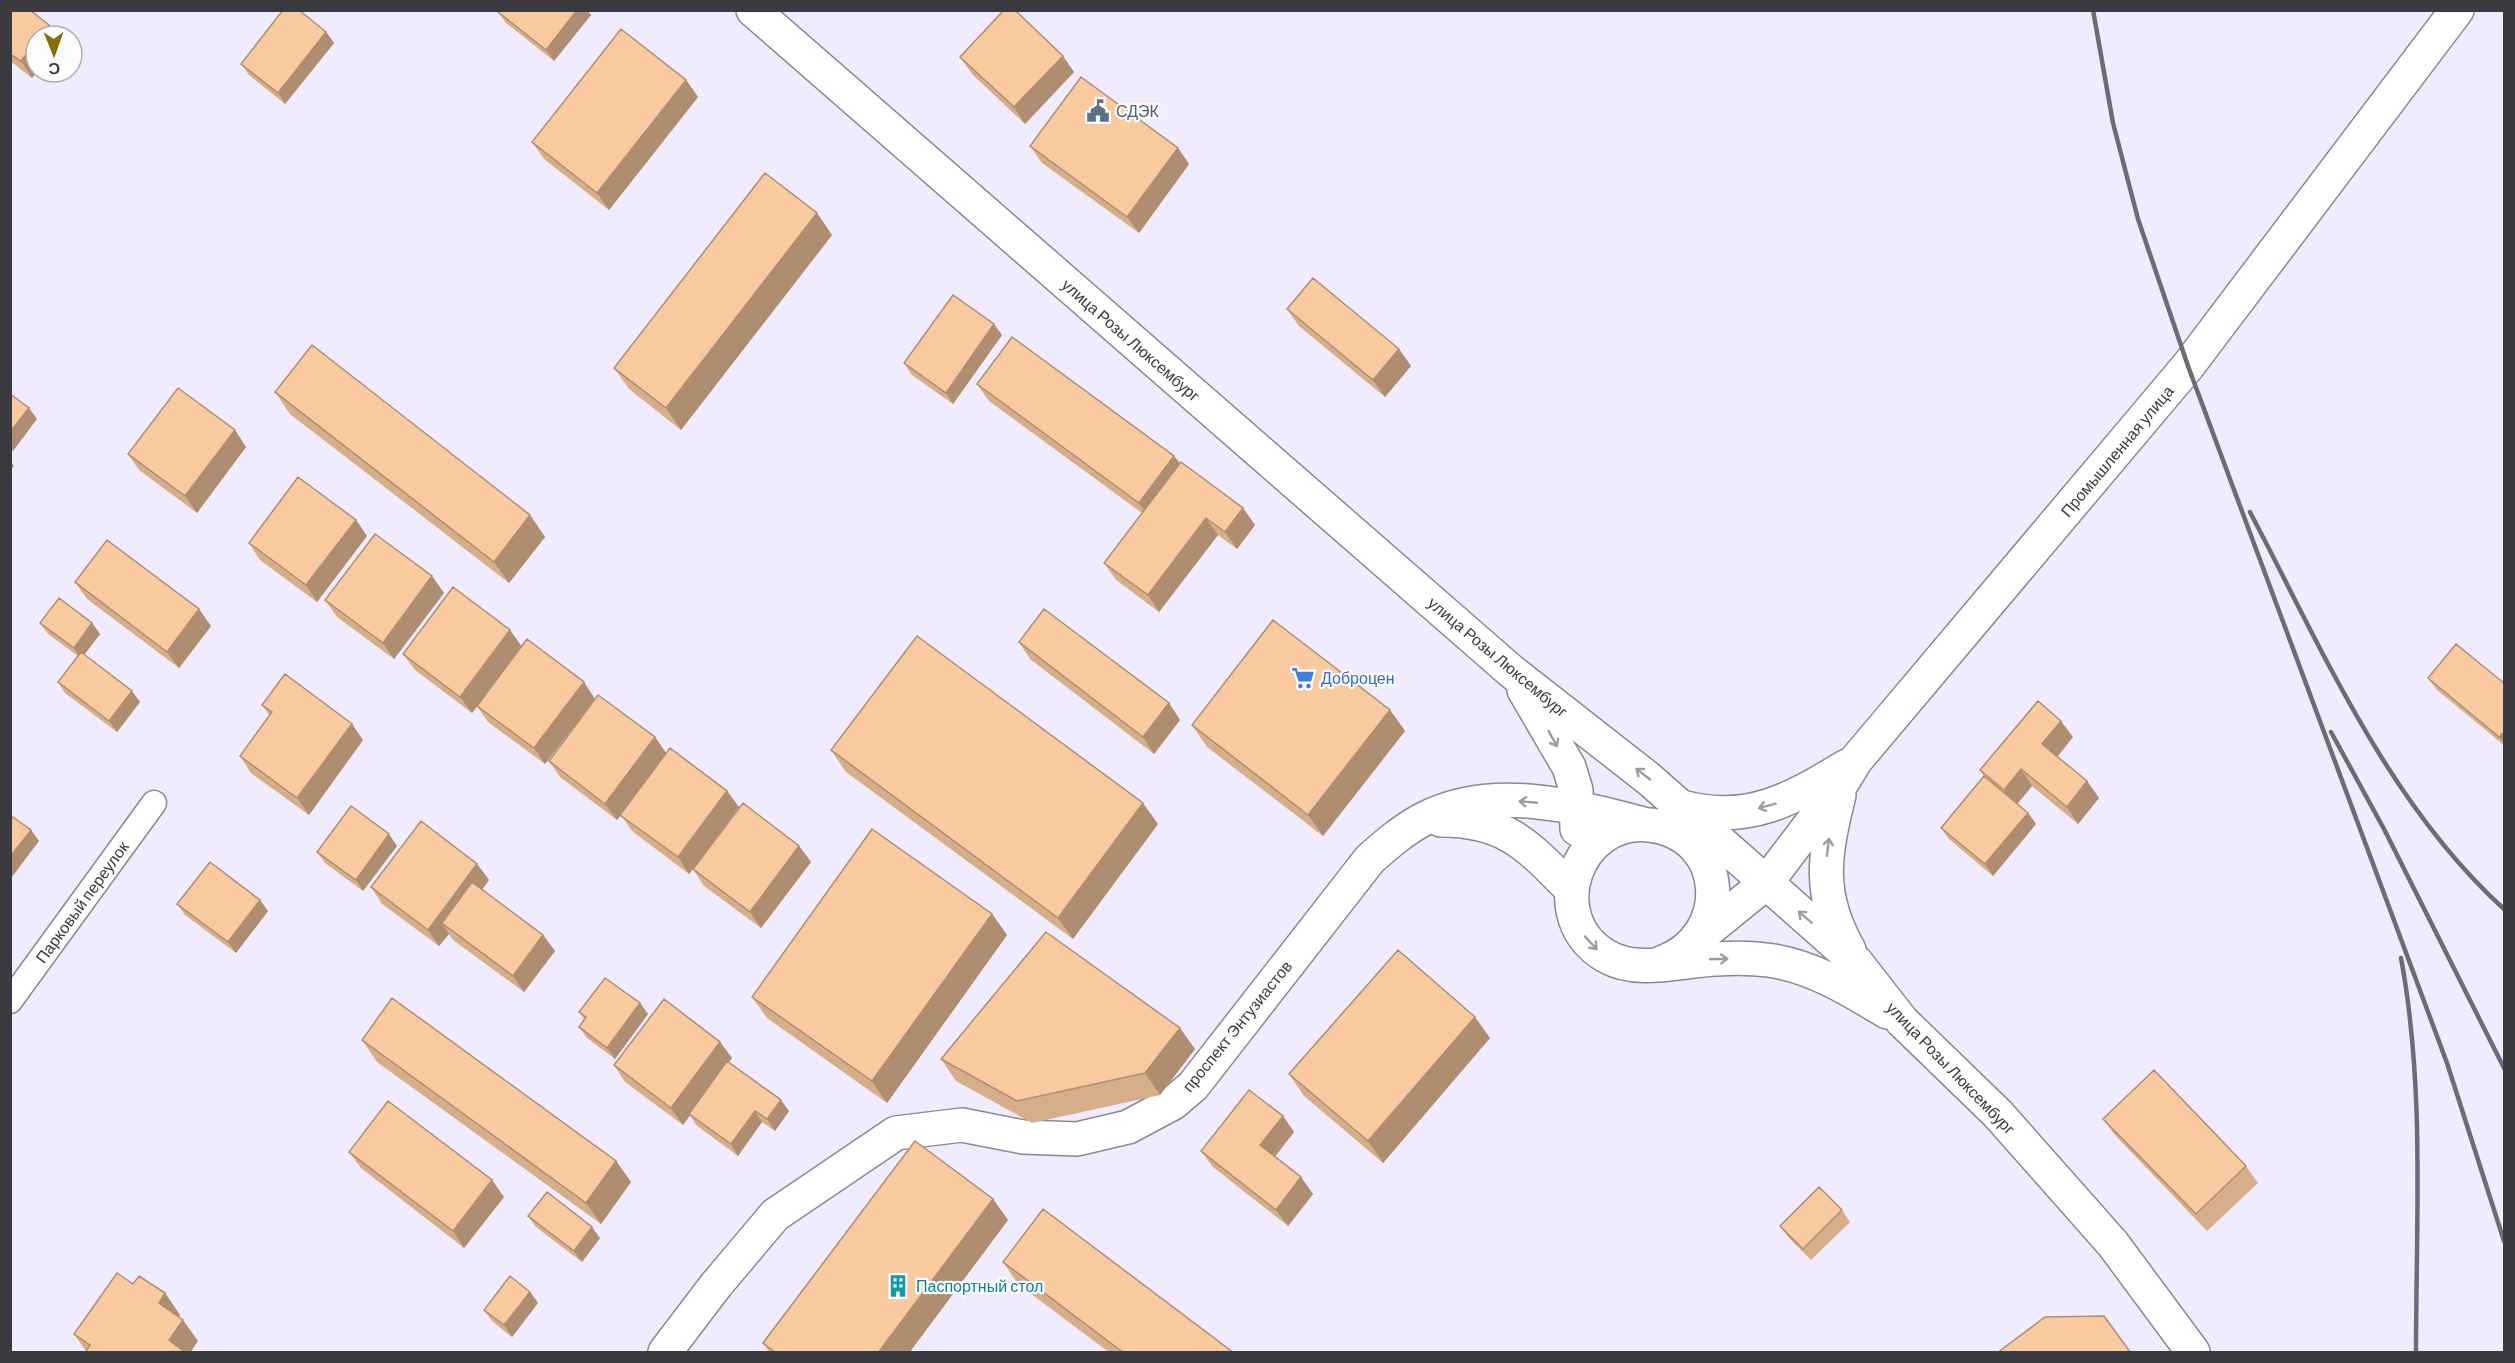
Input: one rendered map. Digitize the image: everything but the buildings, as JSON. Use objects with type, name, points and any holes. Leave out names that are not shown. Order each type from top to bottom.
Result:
[{"type":"main road","name":"улица Розы Люксембург","points":[[753,10],[1511,671],[1682,807],[1856,962],[1902,1021],[1998,1114],[2114,1244],[2193,1353]]},
{"type":"main road","name":"Промышленная улица","points":[[1697,939],[1766,883],[1849,772],[2188,366],[2457,10]]},
{"type":"main road","points":[[1511,671],[1569,766],[1576,790],[1578,808],[1573,909],[1580,928],[1598,950],[1614,960],[1633,965],[1743,958],[1787,964],[1838,984],[1902,1021]]},
{"type":"main road","points":[[1682,807],[1703,813],[1723,814],[1750,811],[1778,804],[1820,782],[1849,772]]},
{"type":"main road","points":[[1849,772],[1827,854],[1827,886],[1831,912],[1856,962]]},
{"type":"main road","name":"проспект Энтузиастов","points":[[665,1353],[716,1285],[775,1215],[896,1133],[962,1125],[1023,1137],[1077,1139],[1128,1127],[1173,1103],[1193,1086],[1370,859],[1421,820],[1453,807],[1485,801],[1508,801],[1578,808],[1647,825]]},
{"type":"main road","points":[[1661,963],[1681,954],[1697,939],[1708,921],[1713,899],[1711,877],[1682,807]]},
{"type":"main road","points":[[1421,820],[1474,821],[1493,826],[1529,849],[1573,883]]},
{"type":"main road","points":[[1573,883],[1587,851],[1602,838],[1619,829],[1647,825],[1658,826],[1679,835],[1702,857]]},
{"type":"street","name":"Парковый переулок","points":[[10,1001],[154,803]]},
{"type":"railway","points":[[2093,10],[2113,123],[2138,219],[2188,366],[2447,1063],[2504,1241]]},
{"type":"railway","points":[[2250,512],[2331,670],[2392,773],[2426,822],[2463,867],[2504,909]]},
{"type":"railway","points":[[2331,732],[2384,829],[2504,1068]]},
{"type":"railway","points":[[2401,958],[2409,1007],[2418,1154],[2416,1352]]},
{"type":"place","name":"СДЭК","points":[[1098,111]]},
{"type":"place","name":"Доброцен","points":[[1303,678]]},
{"type":"place","name":"Паспортный стол","points":[[898,1286]]}]
